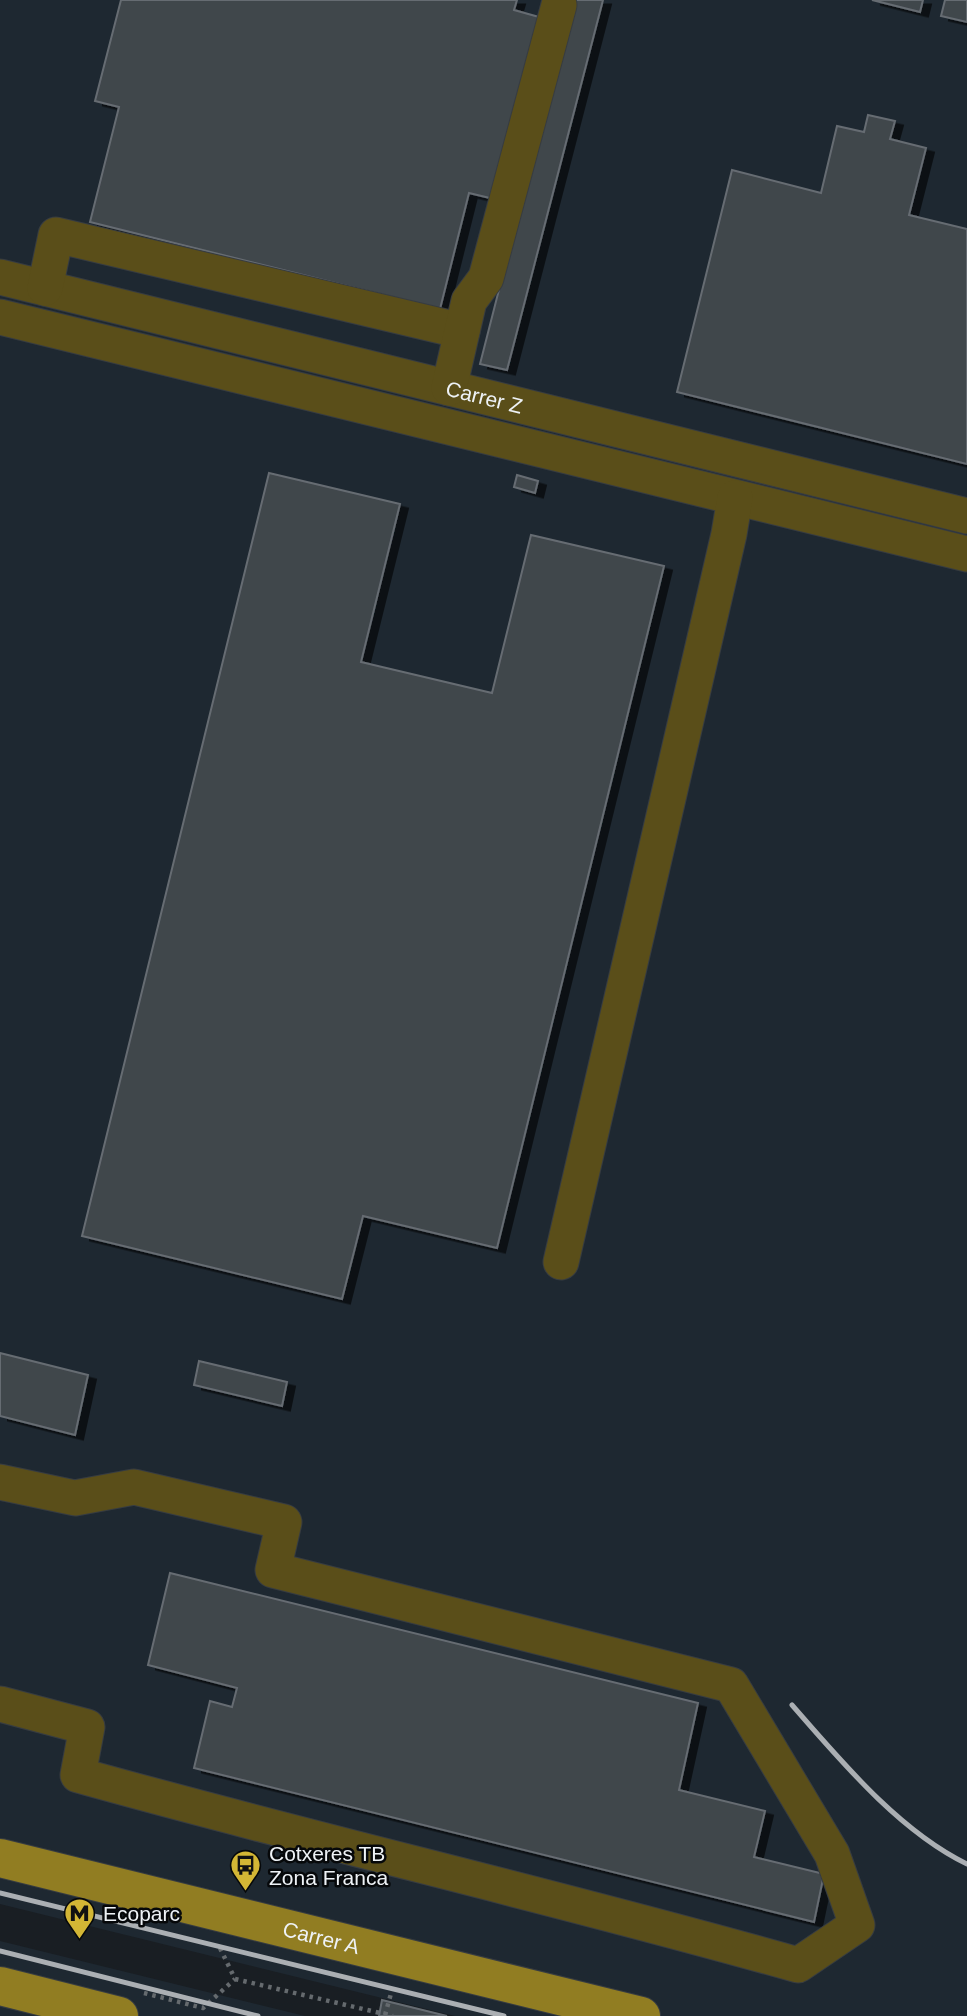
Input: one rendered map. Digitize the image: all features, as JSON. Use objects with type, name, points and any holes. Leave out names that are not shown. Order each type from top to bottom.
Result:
[{"type":"main road","name":"Carrer A","points":[[0,1858],[641,2016]]},
{"type":"main road","points":[[0,1986],[120,2016]]},
{"type":"street","points":[[449,388],[469,301],[486,278],[559,5]]},
{"type":"street","points":[[45,288],[56,235],[462,331]]},
{"type":"street","name":"Carrer Z","points":[[0,276],[967,516]]},
{"type":"street","name":"Carrer Z","points":[[0,317],[967,554]]},
{"type":"street","points":[[561,1262],[729,534],[735,498]]},
{"type":"street","points":[[0,1482],[75,1498],[134,1487],[284,1522],[273,1570],[731,1685],[832,1854],[856,1925],[798,1965],[654,1924],[201,1809],[78,1774],[87,1727],[0,1704]]},
{"type":"path","points":[[235,1979],[393,2016]]},
{"type":"path","points":[[385,2015],[393,1984]]},
{"type":"shaded area","points":[[0,0],[967,0],[967,2016],[455,2016],[0,1904]]},
{"type":"shaded area","points":[[0,1941],[305,2016],[0,2016]]},
{"type":"building","points":[[121,0],[517,0],[514,10],[539,17],[494,199],[469,193],[440,309],[90,222],[119,107],[95,101]]},
{"type":"building","points":[[573,0],[603,0],[507,370],[480,364]]},
{"type":"building","points":[[872,0],[923,0],[920,12]]},
{"type":"building","points":[[945,0],[967,0],[967,22],[941,16]]},
{"type":"building","points":[[868,115],[895,121],[890,139],[926,148],[909,215],[967,229],[967,464],[677,392],[732,170],[821,193],[837,126],[864,132]]},
{"type":"building","points":[[269,473],[400,504],[361,662],[492,693],[531,535],[664,566],[497,1248],[363,1216],[342,1299],[82,1236]]},
{"type":"building","points":[[517,475],[538,481],[535,493],[514,487]]},
{"type":"building","points":[[0,1353],[88,1375],[75,1435],[0,1416]]},
{"type":"building","points":[[199,1361],[287,1382],[282,1406],[194,1385]]},
{"type":"building","points":[[170,1573],[698,1703],[679,1790],[765,1811],[754,1857],[824,1874],[814,1922],[194,1768],[210,1701],[232,1707],[237,1688],[148,1665]]},
{"type":"building","points":[[382,2000],[447,2016],[379,2016]]},
{"type":"railway","points":[[792,1705],[851,1771],[895,1814],[942,1850],[967,1864]]},
{"type":"railway","points":[[0,1893],[504,2016]]},
{"type":"railway","points":[[0,1951],[258,2016]]},
{"type":"place","name":"Cotxeres TB Zona Franca","points":[[246,1892]]},
{"type":"place","name":"Ecoparc","points":[[80,1940]]}]
